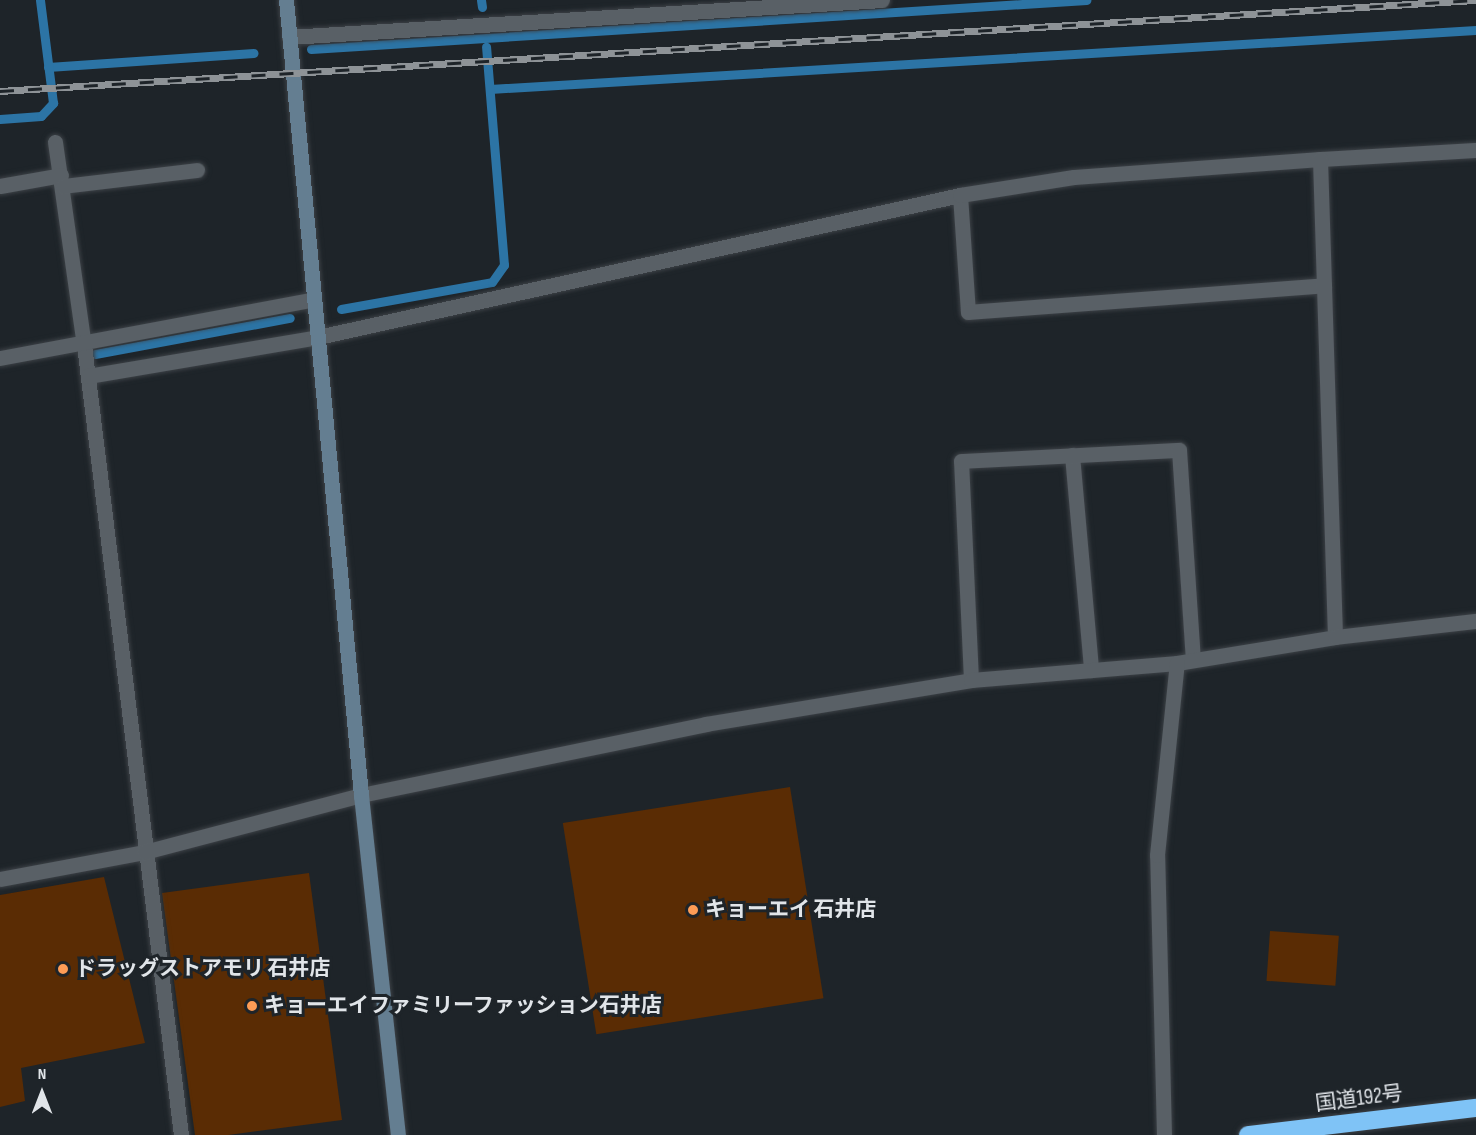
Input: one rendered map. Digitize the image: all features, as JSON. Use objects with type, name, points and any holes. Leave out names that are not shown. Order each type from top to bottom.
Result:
[{"type":"highway","name":"国道192号","points":[[1248,1135],[1476,1108]]},
{"type":"street","points":[[286,0],[361,795],[398,1135]]},
{"type":"street","points":[[289,37],[882,0]]},
{"type":"street","points":[[55,142],[88,376],[144,852],[181,1135]]},
{"type":"street","points":[[88,376],[318,337],[960,195],[1074,177],[1476,150]]},
{"type":"street","points":[[1320,159],[1335,637]]},
{"type":"street","points":[[0,186],[197,170]]},
{"type":"street","points":[[960,195],[968,312],[1324,285]]},
{"type":"street","points":[[0,358],[84,345],[314,299]]},
{"type":"street","points":[[971,680],[961,461],[1179,450],[1185,662],[1157,855],[1164,1135]]},
{"type":"street","points":[[1072,455],[1090,670]]},
{"type":"street","points":[[0,879],[144,852],[361,795],[706,724],[971,680],[1185,662],[1335,637],[1476,621]]},
{"type":"building","name":"キョーエイ 石井店","points":[[790,787],[823,998],[596,1034],[563,823]]},
{"type":"building","name":"キョーエイファミリーファッション石井店","points":[[309,873],[342,1120],[228,1135],[195,1135],[162,893]]},
{"type":"building","name":"ドラッグストアモリ 石井店","points":[[104,877],[145,1043],[21,1068],[25,1101],[0,1107],[0,895]]},
{"type":"building","points":[[1270,931],[1339,936],[1335,986],[1267,981]]},
{"type":"waterway","points":[[0,119],[41,116],[53,103],[40,0]]},
{"type":"waterway","points":[[481,0],[482,7]]},
{"type":"waterway","points":[[311,49],[1086,0]]},
{"type":"waterway","points":[[490,89],[1476,30]]},
{"type":"waterway","points":[[341,309],[492,282],[504,265],[486,47]]},
{"type":"waterway","points":[[48,67],[254,53]]},
{"type":"waterway","points":[[95,354],[290,318]]},
{"type":"railway","points":[[0,91],[1476,0]]},
{"type":"place","name":"キョーエイ 石井店","points":[[693,910]]},
{"type":"place","name":"ドラッグストアモリ 石井店","points":[[63,969]]},
{"type":"place","name":"キョーエイファミリーファッション石井店","points":[[252,1006]]}]
